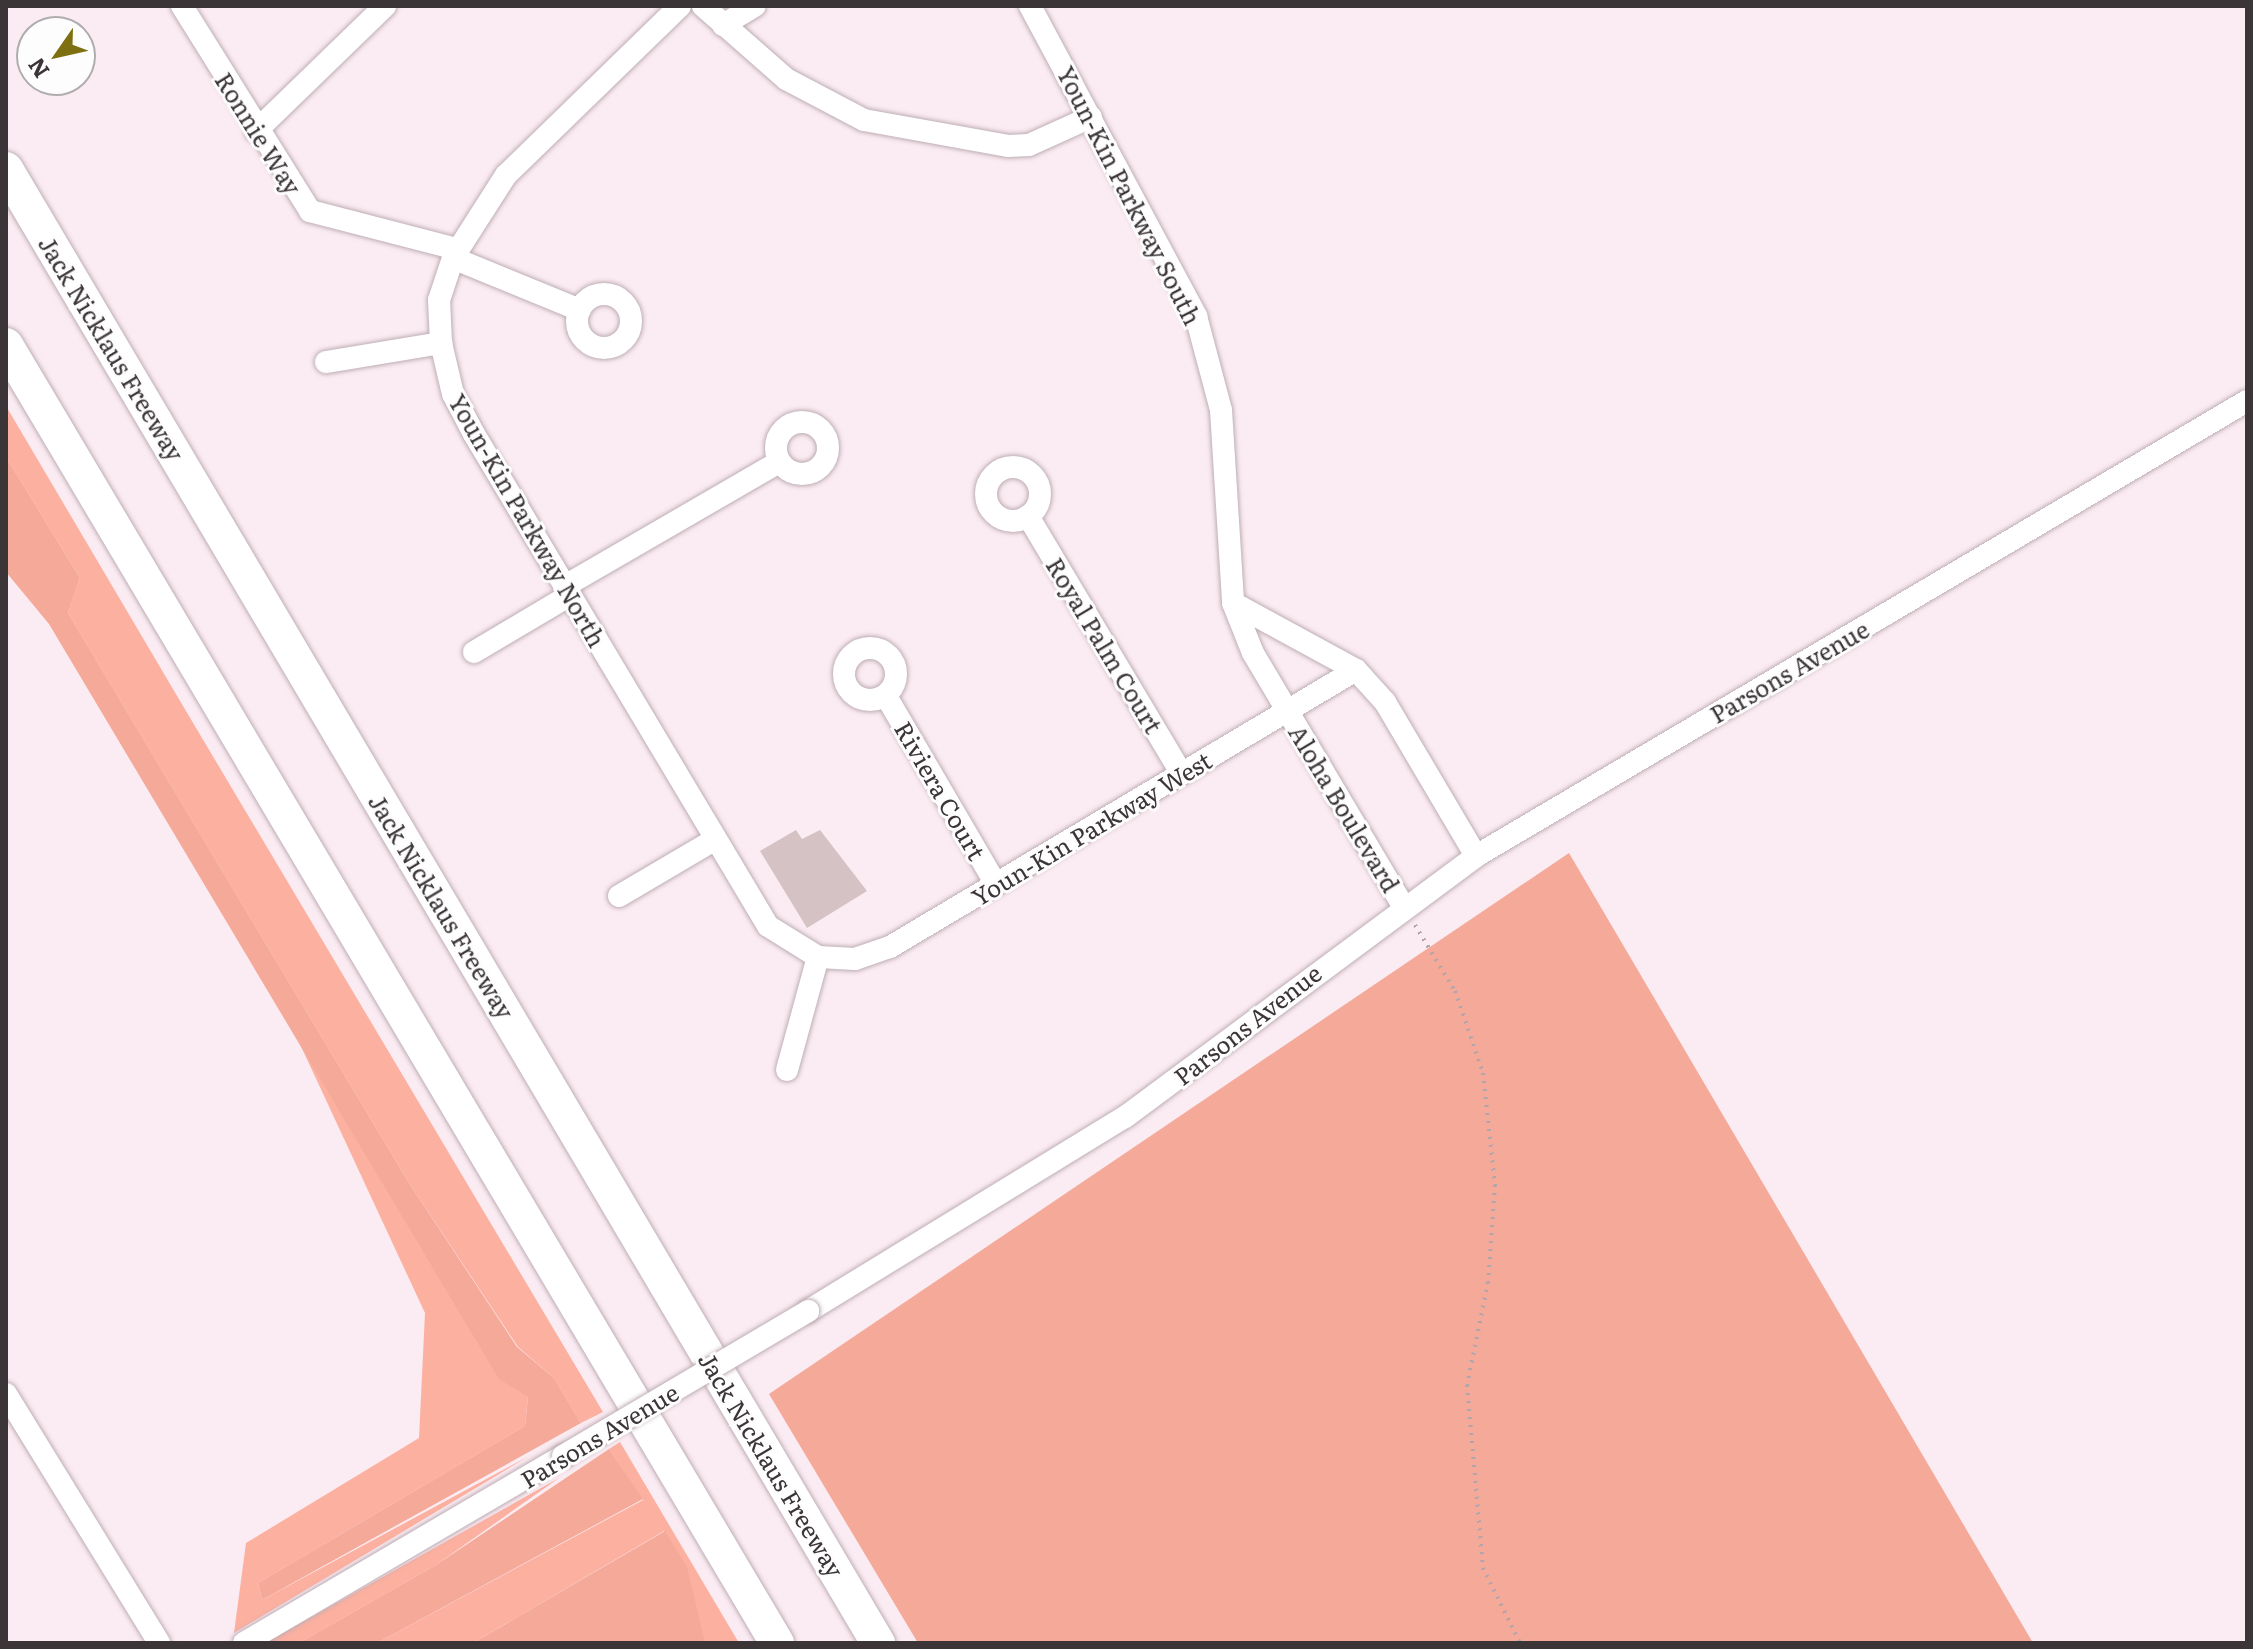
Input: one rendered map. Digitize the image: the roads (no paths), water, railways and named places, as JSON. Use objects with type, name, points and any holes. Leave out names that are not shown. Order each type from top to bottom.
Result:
[{"type":"highway","name":"Jack Nicklaus Freeway","points":[[6,169],[878,1643]]},
{"type":"highway","points":[[6,345],[777,1643]]},
{"type":"street","name":"Ronnie Way","points":[[182,6],[256,131],[310,211],[455,254],[580,310]]},
{"type":"street","points":[[256,131],[385,6]]},
{"type":"street","name":"Youn-Kin Parkway North","points":[[680,6],[506,175],[455,254],[439,300],[441,343],[453,394],[714,840],[768,926],[818,957]]},
{"type":"street","points":[[703,6],[804,90],[903,131],[1029,145],[1091,117]]},
{"type":"street","points":[[723,25],[755,6]]},
{"type":"street","name":"Youn-Kin Parkway South","points":[[1030,6],[1174,269],[1212,364],[1233,603],[1286,711]]},
{"type":"street","points":[[326,362],[441,343]]},
{"type":"street","name":"Parsons Avenue","points":[[244,1643],[808,1311],[1125,1117],[1403,906],[1476,856],[2247,401]]},
{"type":"street","points":[[474,652],[568,590],[779,462]]},
{"type":"street","name":"Royal Palm Court","points":[[1028,516],[1182,774]]},
{"type":"street","points":[[1233,603],[1356,670],[1385,702],[1476,856]]},
{"type":"street","name":"Youn-Kin Parkway West","points":[[818,957],[873,955],[1356,670]]},
{"type":"street","name":"Riviera Court","points":[[886,696],[996,884]]},
{"type":"street","name":"Aloha Boulevard","points":[[1286,711],[1403,906]]},
{"type":"street","points":[[619,896],[714,840]]},
{"type":"street","points":[[787,1070],[818,957]]},
{"type":"street","points":[[6,1394],[159,1643]]}]
